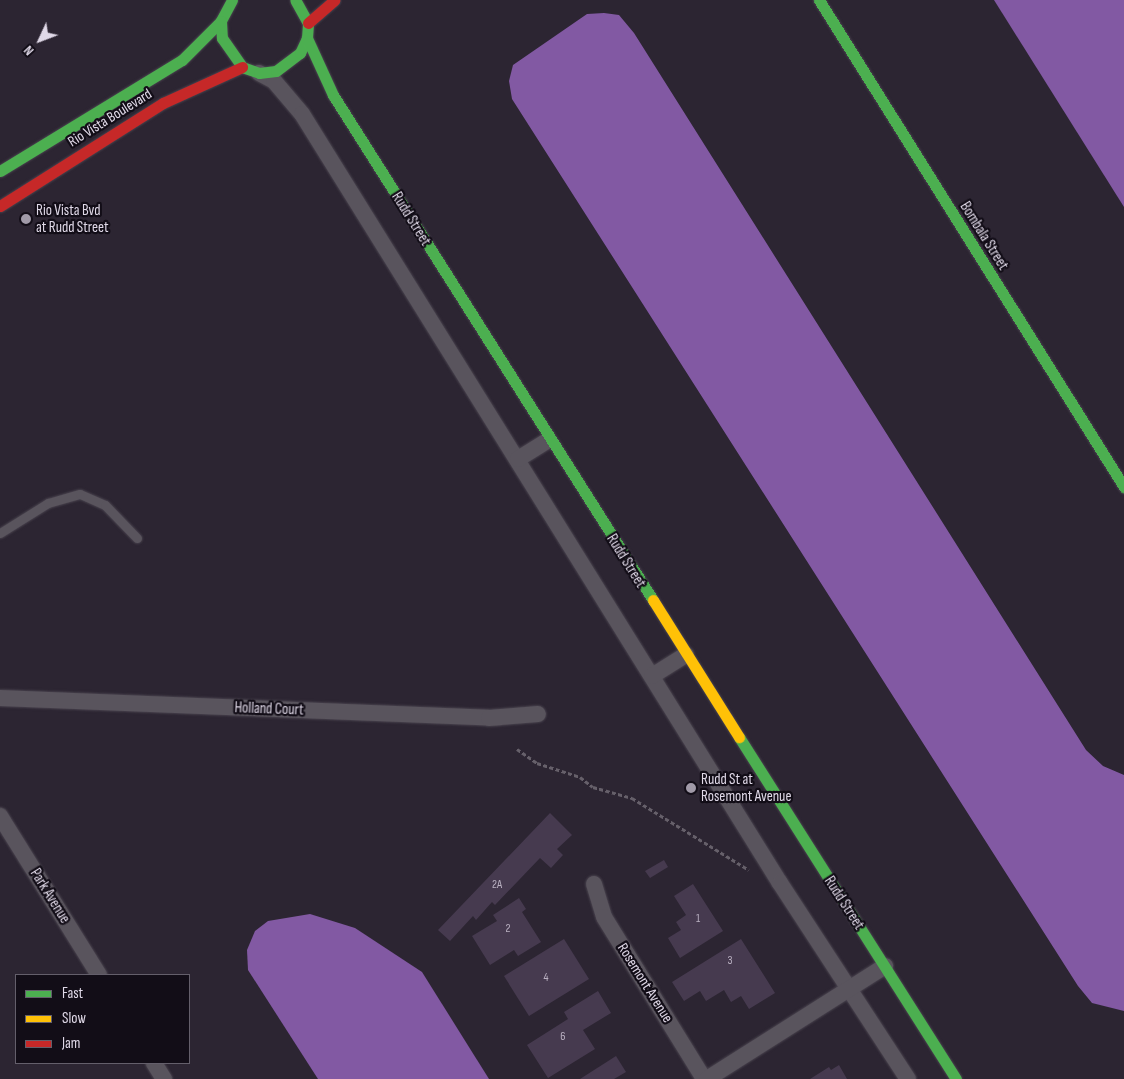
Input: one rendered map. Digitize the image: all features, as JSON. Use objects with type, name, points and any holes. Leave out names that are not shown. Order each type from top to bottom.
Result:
[{"type":"street","name":"Rio Vista Boulevard","points":[[0,171],[182,60],[221,21],[232,0]]},
{"type":"street","points":[[259,73],[276,71],[289,64],[300,53],[307,38],[308,23],[295,0]]},
{"type":"street","points":[[308,23],[334,0]]},
{"type":"street","name":"Bombala Street","points":[[819,0],[1124,487]]},
{"type":"street","points":[[221,21],[222,38],[230,54],[242,67],[274,81],[290,97],[652,676],[849,989],[908,1079]]},
{"type":"street","name":"Rudd Street","points":[[307,38],[329,87],[549,440],[956,1079]]},
{"type":"street","name":"Rio Vista Boulevard","points":[[0,206],[163,103],[242,67]]},
{"type":"street","points":[[518,459],[549,440]]},
{"type":"street","points":[[652,676],[686,655]]},
{"type":"street","name":"Holland Court","points":[[0,698],[489,718],[538,714]]},
{"type":"street","name":"Park Avenue","points":[[0,816],[98,974]]},
{"type":"street","name":"Rosemont Avenue","points":[[594,884],[604,917],[705,1079],[885,966]]},
{"type":"street","points":[[155,1064],[164,1079]]},
{"type":"lane","points":[[0,533],[48,503],[80,494],[105,505],[136,538]]},
{"type":"path","points":[[517,749],[537,763],[580,777],[593,787],[632,798],[749,870]]},
{"type":"shaded area","points":[[994,0],[1124,0],[1124,207]]},
{"type":"shaded area","points":[[604,13],[619,15],[634,33],[1086,750],[1103,766],[1124,775],[1124,1011],[1092,1003],[1078,986],[512,99],[509,81],[513,65],[587,14]]},
{"type":"shaded area","points":[[310,914],[355,928],[422,972],[489,1079],[318,1079],[248,970],[247,950],[255,931],[268,921]]},
{"type":"building","points":[[550,813],[572,835],[557,849],[563,855],[551,868],[540,858],[495,905],[492,902],[476,920],[473,916],[450,941],[438,930]]},
{"type":"building","points":[[664,860],[668,867],[650,878],[645,871]]},
{"type":"building","points":[[693,884],[723,931],[680,958],[668,938],[681,930],[676,922],[686,915],[674,896]]},
{"type":"building","points":[[519,898],[526,909],[522,912],[541,942],[518,956],[514,950],[490,965],[472,936],[497,921],[493,915]]},
{"type":"building","points":[[564,939],[589,979],[529,1016],[504,976]]},
{"type":"building","points":[[741,939],[775,993],[749,1009],[741,996],[731,1002],[724,990],[706,1001],[700,991],[684,1001],[672,982]]},
{"type":"building","points":[[598,991],[611,1013],[583,1030],[595,1049],[548,1078],[527,1045],[568,1019],[564,1012]]},
{"type":"building","points":[[616,1056],[626,1072],[614,1079],[580,1079]]},
{"type":"building","points":[[839,1065],[847,1079],[810,1079],[829,1067],[831,1070]]},
{"type":"traffic: fast","points":[[232,0],[221,21],[222,38],[242,67],[259,73],[276,71],[300,53],[307,38],[308,23],[295,0]]},
{"type":"traffic: fast","points":[[819,0],[1124,487]]},
{"type":"traffic: fast","points":[[0,171],[182,60],[221,21]]},
{"type":"traffic: fast","points":[[307,38],[333,95],[653,600]]},
{"type":"traffic: fast","points":[[739,737],[956,1079]]},
{"type":"traffic: slow","points":[[653,600],[739,737]]},
{"type":"traffic: jam","points":[[308,23],[334,0]]},
{"type":"traffic: jam","points":[[0,206],[163,103],[242,67]]},
{"type":"place","name":"Rio Vista Bvd at Rudd Street","points":[[26,219]]},
{"type":"place","name":"Rudd St at Rosemont Avenue","points":[[691,788]]}]
